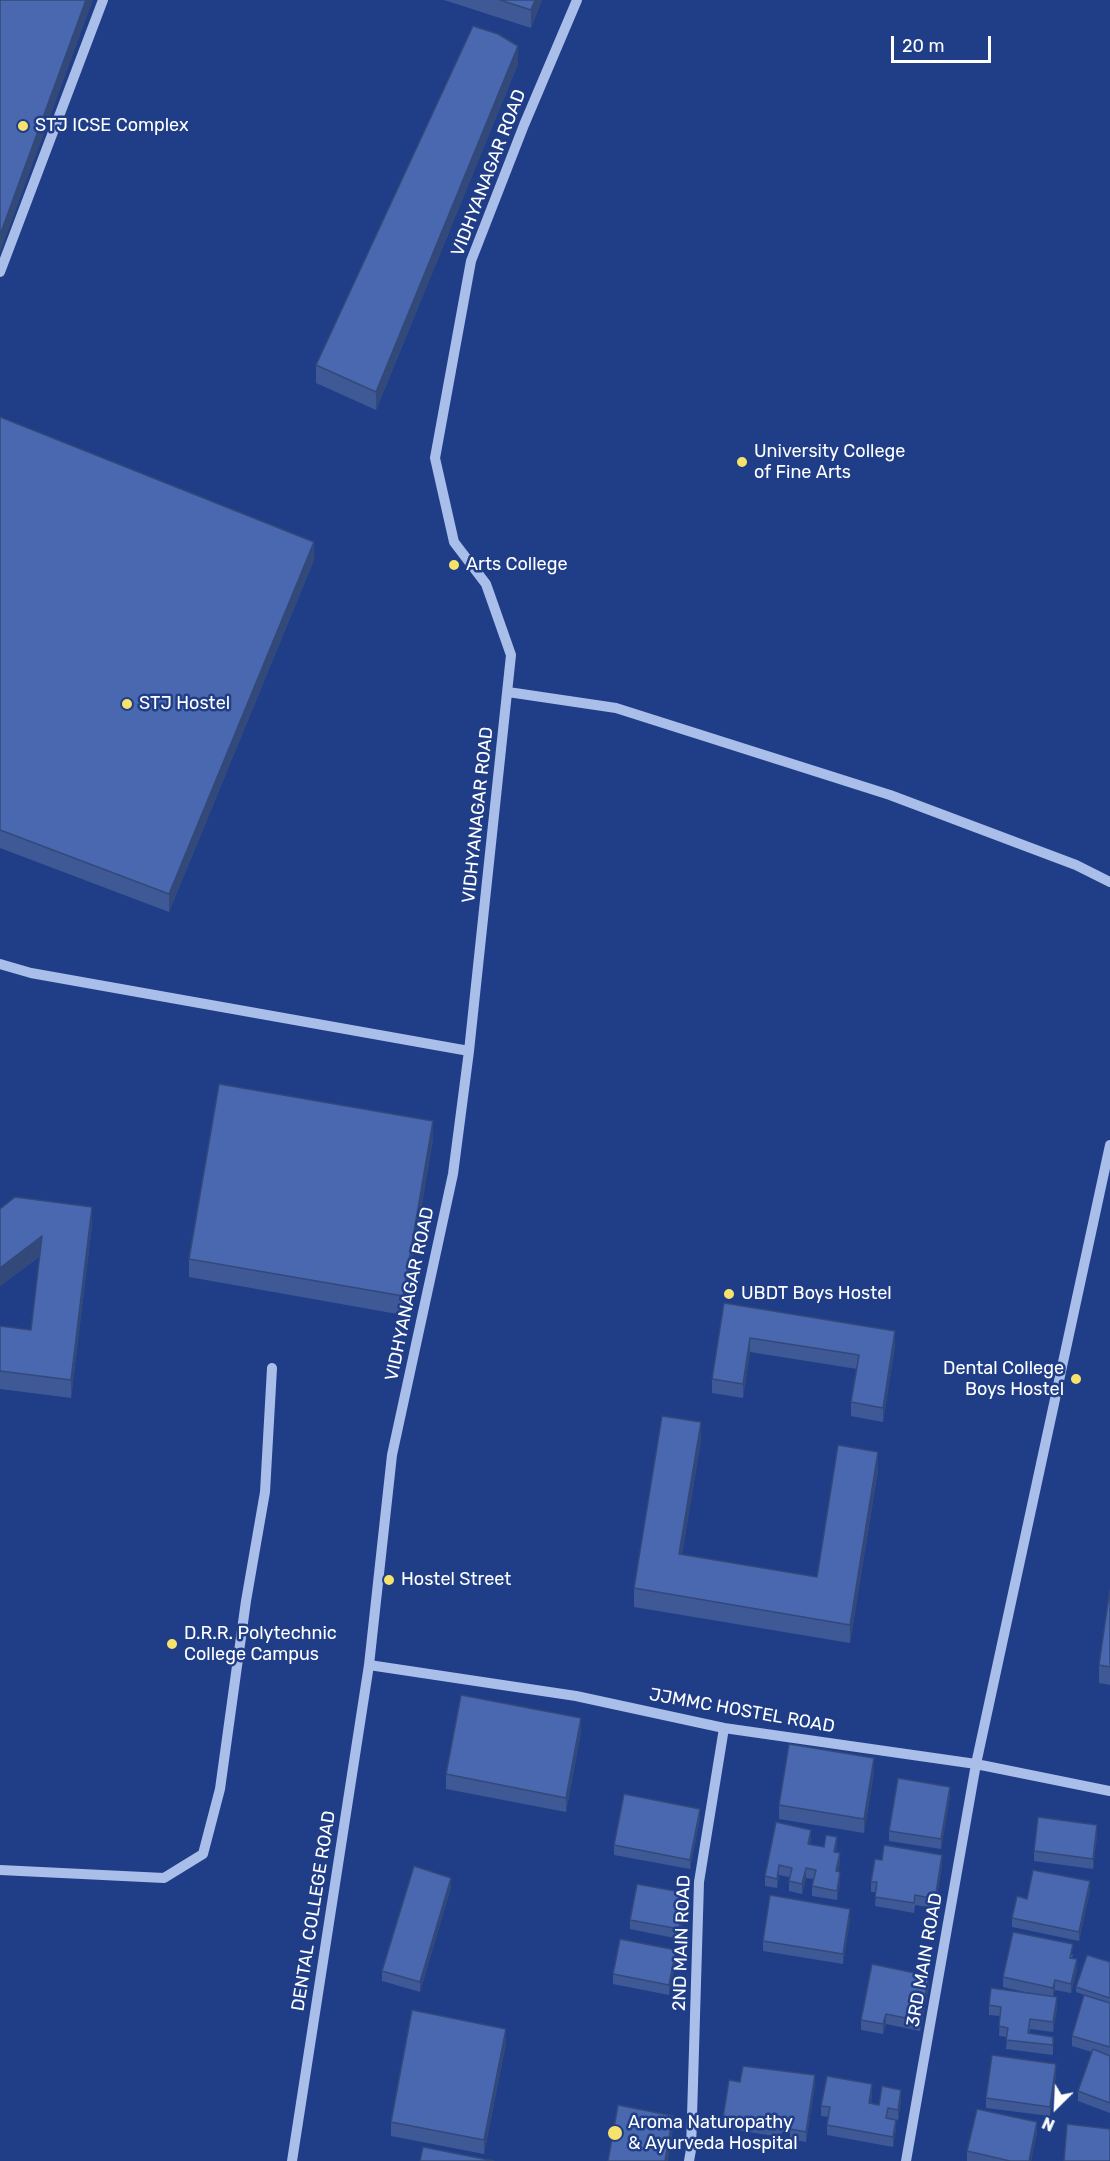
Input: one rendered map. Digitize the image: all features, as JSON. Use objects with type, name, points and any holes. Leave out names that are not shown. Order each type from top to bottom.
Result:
[{"type":"street","points":[[0,272],[103,0]]},
{"type":"street","name":"VIDHYANAGAR ROAD","points":[[369,1665],[392,1455],[453,1174],[469,1051],[511,655],[486,584],[454,542],[435,458],[471,261],[577,0]]},
{"type":"street","points":[[507,692],[627,711],[890,795],[1076,865],[1110,882]]},
{"type":"street","points":[[0,964],[66,980],[469,1051]]},
{"type":"street","name":"3RD MAIN ROAD","points":[[906,2161],[976,1764],[1110,1145]]},
{"type":"street","points":[[0,1870],[164,1878],[203,1854],[220,1789],[246,1601],[265,1492],[272,1368]]},
{"type":"street","name":"JJMMC HOSTEL ROAD","points":[[369,1665],[576,1696],[724,1728],[976,1764],[1110,1791]]},
{"type":"street","name":"DENTAL COLLEGE ROAD","points":[[292,2161],[369,1665]]},
{"type":"street","name":"2ND MAIN ROAD","points":[[689,2161],[699,1882],[724,1728]]},
{"type":"building","name":"STJ ICSE Complex","points":[[0,0],[86,0],[0,235]]},
{"type":"building","points":[[500,0],[535,0],[531,10]]},
{"type":"building","points":[[473,26],[498,34],[518,46],[376,392],[316,365]]},
{"type":"building","name":"STJ Hostel","points":[[0,417],[314,542],[169,894],[0,830]]},
{"type":"building","points":[[219,1084],[433,1121],[403,1296],[189,1259]]},
{"type":"building","points":[[15,1197],[92,1207],[71,1380],[0,1371],[0,1326],[31,1330],[42,1236],[0,1268],[0,1209]]},
{"type":"building","points":[[724,1303],[895,1331],[883,1408],[851,1402],[859,1355],[750,1338],[743,1384],[712,1379]]},
{"type":"building","points":[[662,1416],[701,1422],[679,1554],[817,1577],[838,1445],[878,1452],[850,1625],[634,1588]]},
{"type":"building","points":[[1110,1589],[1110,1667],[1099,1665]]},
{"type":"building","points":[[461,1695],[581,1718],[566,1798],[446,1774]]},
{"type":"building","points":[[789,1744],[874,1758],[864,1819],[779,1805]]},
{"type":"building","points":[[898,1778],[950,1787],[941,1839],[889,1831]]},
{"type":"building","points":[[624,1794],[700,1809],[690,1860],[614,1845]]},
{"type":"building","points":[[1038,1817],[1097,1825],[1093,1859],[1034,1851]]},
{"type":"building","points":[[776,1822],[811,1830],[808,1844],[824,1847],[826,1835],[837,1837],[834,1852],[840,1853],[836,1871],[840,1872],[837,1891],[812,1886],[816,1870],[806,1868],[802,1884],[789,1881],[792,1868],[779,1865],[777,1879],[765,1876]]},
{"type":"building","points":[[884,1845],[942,1855],[935,1899],[915,1895],[914,1903],[875,1897],[877,1882],[871,1882],[875,1859],[882,1860]]},
{"type":"building","points":[[414,1866],[451,1878],[420,1982],[382,1971]]},
{"type":"building","points":[[1033,1870],[1090,1881],[1079,1932],[1012,1918],[1017,1896],[1027,1899]]},
{"type":"building","points":[[637,1884],[686,1893],[679,1929],[630,1920]]},
{"type":"building","points":[[770,1895],[850,1909],[843,1954],[763,1941]]},
{"type":"building","points":[[1013,1932],[1073,1944],[1070,1958],[1077,1959],[1071,1984],[1055,1980],[1053,1988],[1003,1977]]},
{"type":"building","points":[[620,1939],[676,1950],[669,1985],[613,1974]]},
{"type":"building","points":[[1087,1955],[1110,1962],[1110,1998],[1076,1987]]},
{"type":"building","points":[[872,1964],[929,1976],[920,2021],[886,2014],[883,2024],[861,2020]]},
{"type":"building","points":[[991,1988],[1057,1997],[1053,2022],[1030,2019],[1028,2033],[1053,2037],[1053,2045],[1006,2040],[1008,2028],[999,2026],[1001,2007],[989,2005]]},
{"type":"building","points":[[1084,1995],[1110,2003],[1110,2047],[1072,2036]]},
{"type":"building","points":[[412,2010],[506,2029],[484,2140],[391,2122]]},
{"type":"building","points":[[1093,2049],[1110,2056],[1110,2103],[1078,2091]]},
{"type":"building","points":[[992,2055],[1056,2064],[1050,2107],[986,2098]]},
{"type":"building","points":[[743,2066],[815,2075],[806,2132],[790,2129],[791,2123],[782,2122],[781,2128],[723,2118],[729,2080],[740,2082]]},
{"type":"building","points":[[827,2076],[872,2084],[869,2103],[879,2105],[882,2086],[901,2090],[898,2110],[888,2108],[886,2118],[896,2120],[893,2137],[827,2125],[830,2107],[821,2106]]},
{"type":"building","points":[[618,2105],[673,2116],[665,2161],[608,2161]]},
{"type":"building","points":[[977,2109],[1037,2122],[1029,2161],[1010,2161],[967,2151]]},
{"type":"building","points":[[1067,2124],[1110,2129],[1110,2161],[1064,2161]]},
{"type":"building","points":[[423,2147],[494,2161],[420,2161]]},
{"type":"place","name":"STJ ICSE Complex","points":[[23,126]]},
{"type":"place","name":"University College of Fine Arts","points":[[742,462]]},
{"type":"place","name":"Arts College","points":[[454,565]]},
{"type":"place","name":"STJ Hostel","points":[[127,704]]},
{"type":"place","name":"UBDT Boys Hostel","points":[[729,1294]]},
{"type":"place","name":"Dental College Boys Hostel","points":[[1076,1379]]},
{"type":"place","name":"Hostel Street","points":[[389,1580]]},
{"type":"place","name":"D.R.R. Polytechnic College Campus","points":[[172,1644]]},
{"type":"place","name":"Aroma Naturopathy & Ayurveda Hospital","points":[[615,2133]]}]
